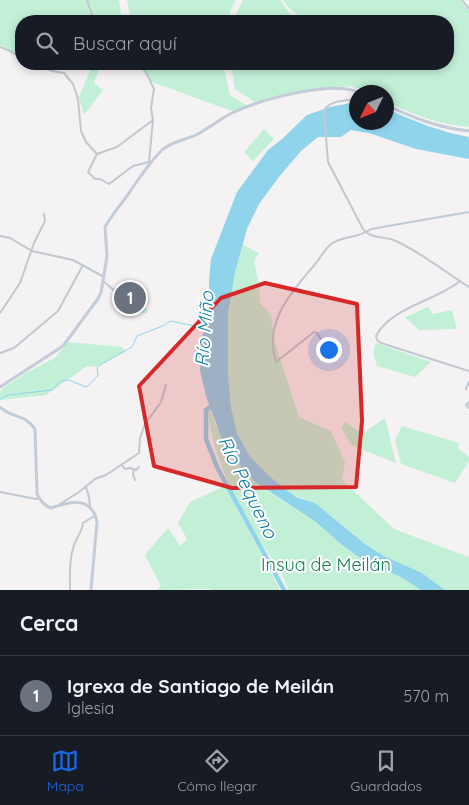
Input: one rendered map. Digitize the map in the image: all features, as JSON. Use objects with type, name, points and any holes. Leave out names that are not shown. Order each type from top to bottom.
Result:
[{"type":"street","points":[[87,0],[92,15]]},
{"type":"street","points":[[462,0],[469,9]]},
{"type":"street","points":[[0,47],[15,54]]},
{"type":"street","points":[[52,70],[64,73],[73,84],[78,99],[81,131],[86,142],[97,154]]},
{"type":"street","points":[[145,70],[154,89],[151,108],[153,120],[149,162]]},
{"type":"street","points":[[0,387],[62,346],[97,300],[104,279],[107,256],[105,227],[149,162],[170,144],[193,136],[234,112],[285,96],[303,92],[349,90]]},
{"type":"street","points":[[349,100],[326,106],[324,112],[328,162],[366,233],[394,240],[469,287]]},
{"type":"street","points":[[394,108],[442,127],[469,131]]},
{"type":"street","points":[[149,162],[133,166],[109,184],[100,179],[95,179],[88,172],[97,154],[117,147],[153,120]]},
{"type":"street","points":[[322,342],[317,333],[314,332],[276,362],[272,341],[276,317],[307,272],[330,245],[366,233],[370,229],[469,212]]},
{"type":"street","points":[[0,313],[20,283],[38,234],[45,221],[44,214]]},
{"type":"street","points":[[0,236],[10,238],[32,251],[73,260],[83,265],[104,279],[122,297]]},
{"type":"street","points":[[0,354],[14,348],[58,311],[83,265]]},
{"type":"street","points":[[460,281],[392,319],[381,328],[376,336],[377,340],[382,343],[469,371]]},
{"type":"street","points":[[466,389],[469,382]]},
{"type":"street","points":[[0,407],[10,415],[23,418],[35,429],[39,498],[46,507],[51,508],[139,453],[140,438],[145,424],[161,402],[166,385]]},
{"type":"street","points":[[469,402],[466,405],[469,408]]},
{"type":"street","points":[[122,465],[125,469],[139,467]]},
{"type":"street","points":[[134,469],[135,480]]},
{"type":"street","points":[[86,487],[90,507]]},
{"type":"street","points":[[0,492],[39,498]]},
{"type":"street","points":[[58,505],[80,502],[90,507],[96,515],[91,590]]},
{"type":"street","points":[[70,590],[70,566],[74,546],[81,533],[83,523],[96,515]]},
{"type":"highlighted area","points":[[265,283],[357,304],[362,421],[356,487],[232,488],[154,466],[139,386],[221,298]]},
{"type":"green space","points":[[0,0],[119,0],[121,15],[15,15],[15,53],[0,45]]},
{"type":"green space","points":[[127,0],[235,0],[229,15],[130,15]]},
{"type":"green space","points":[[243,0],[280,0],[291,15],[236,15]]},
{"type":"green space","points":[[283,0],[460,0],[469,11],[469,127],[426,118],[394,105],[394,85],[349,85],[255,102],[235,89],[232,70],[454,70],[454,15],[298,15]]},
{"type":"green space","points":[[90,70],[99,70],[94,83],[103,90],[84,115],[79,97]]},
{"type":"green space","points":[[143,70],[224,70],[230,95],[248,106],[232,111],[152,82]]},
{"type":"green space","points":[[264,129],[274,139],[253,161],[244,152]]},
{"type":"green space","points":[[243,245],[259,253],[254,261],[259,285],[260,303],[271,315],[275,343],[299,417],[331,431],[345,462],[342,480],[394,529],[469,557],[469,590],[445,590],[422,573],[384,556],[365,544],[315,503],[291,494],[268,475],[249,455],[237,433],[231,407],[228,375],[228,314],[235,273]]},
{"type":"green space","points":[[126,295],[137,295],[138,301],[145,301],[147,313],[133,309],[124,298]]},
{"type":"green space","points":[[428,307],[433,314],[452,310],[457,329],[419,330],[405,317]]},
{"type":"green space","points":[[68,342],[122,347],[125,352],[96,367],[87,366],[46,395],[0,400],[0,392],[3,388],[56,357]]},
{"type":"green space","points":[[376,343],[431,362],[415,377],[377,366],[373,352]]},
{"type":"green space","name":"Insua de Meilán","points":[[210,409],[215,424],[263,488],[316,522],[342,545],[370,565],[399,576],[421,590],[288,590],[279,569],[258,538],[233,493],[214,442],[208,410]]},
{"type":"green space","points":[[385,418],[396,463],[351,445],[341,427],[346,422],[362,434]]},
{"type":"green space","points":[[402,426],[459,443],[458,448],[469,457],[469,461],[455,483],[401,464],[395,440]]},
{"type":"green space","points":[[225,486],[280,590],[157,590],[161,586],[145,555],[168,528],[180,546],[187,539],[178,523],[190,502]]},
{"type":"water","name":"Río Miño","points":[[349,103],[349,130],[351,130],[341,137],[318,137],[301,151],[259,204],[247,229],[235,273],[228,314],[228,375],[231,407],[237,433],[249,455],[285,489],[296,497],[315,503],[365,544],[384,556],[422,573],[445,590],[421,590],[399,576],[370,565],[342,545],[316,522],[255,482],[234,459],[221,437],[206,396],[200,370],[201,339],[211,312],[209,282],[211,259],[237,192],[268,150],[307,115],[330,107]]},
{"type":"water","name":"Río Miño","points":[[394,112],[437,129],[469,137],[469,159],[416,149],[369,133],[351,130],[394,130]]},
{"type":"waterway","points":[[0,399],[8,395],[52,390],[61,381],[69,380],[86,387],[98,375],[97,368],[100,365],[132,347],[137,336],[165,325],[170,321],[205,328]]},
{"type":"waterway","name":"Río Pequeno","points":[[214,404],[206,410],[206,439],[217,467],[284,590]]},
{"type":"place","name":"Igrexa de Santiago de Meilán","points":[[130,298]]}]
